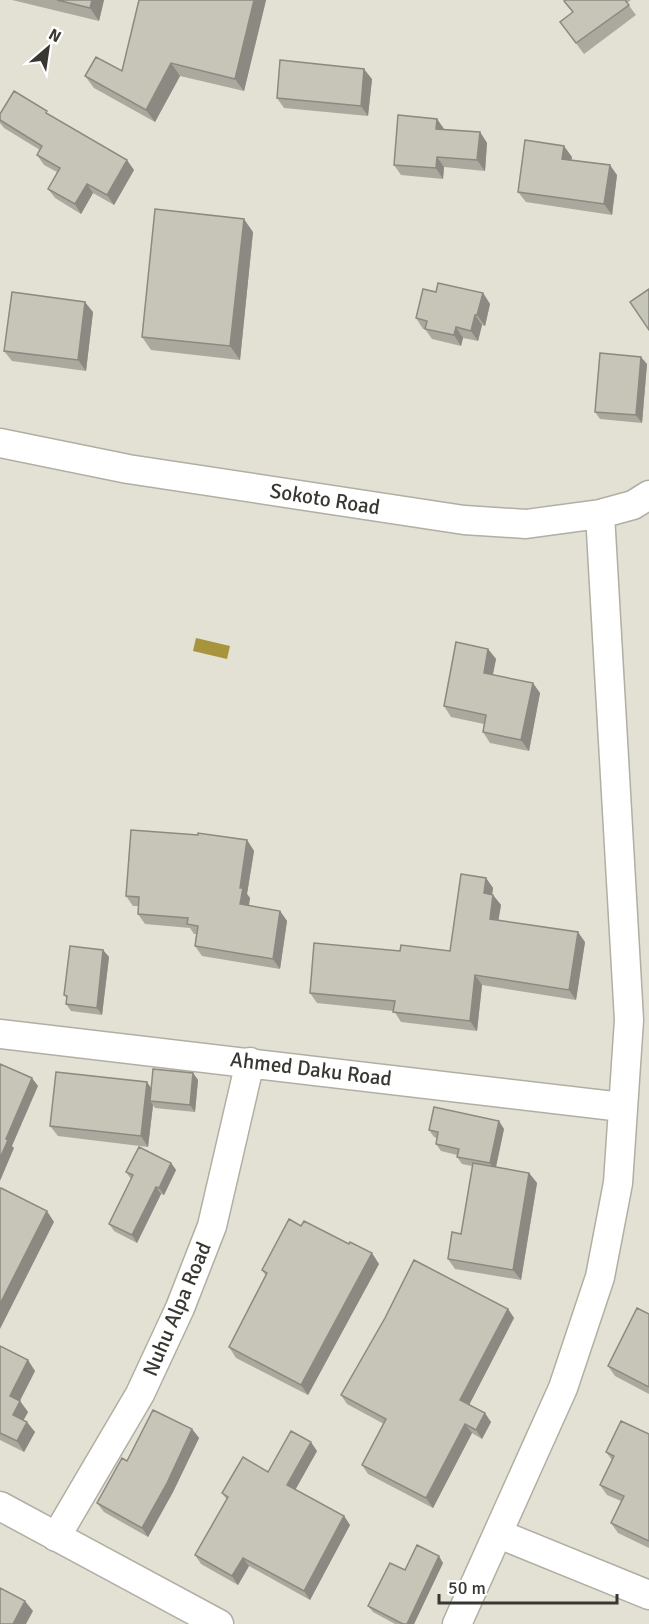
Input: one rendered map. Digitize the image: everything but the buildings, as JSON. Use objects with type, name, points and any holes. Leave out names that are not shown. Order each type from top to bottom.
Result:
[{"type":"street","name":"Sokoto Road","points":[[0,443],[128,468],[464,520],[526,524],[600,514],[633,505],[649,495]]},
{"type":"street","points":[[457,1624],[563,1388],[600,1277],[618,1183],[629,1020],[637,947],[600,514]]},
{"type":"street","name":"Ahmed Daku Road","points":[[0,1034],[622,1107]]},
{"type":"street","name":"Nuhu Alpa Road","points":[[56,1537],[140,1394],[180,1308],[212,1226],[250,1062]]},
{"type":"street","points":[[0,1506],[219,1624]]},
{"type":"street","points":[[499,1534],[649,1595]]},
{"type":"shaded area","points":[[196,638],[230,646],[227,659],[193,651]]}]
